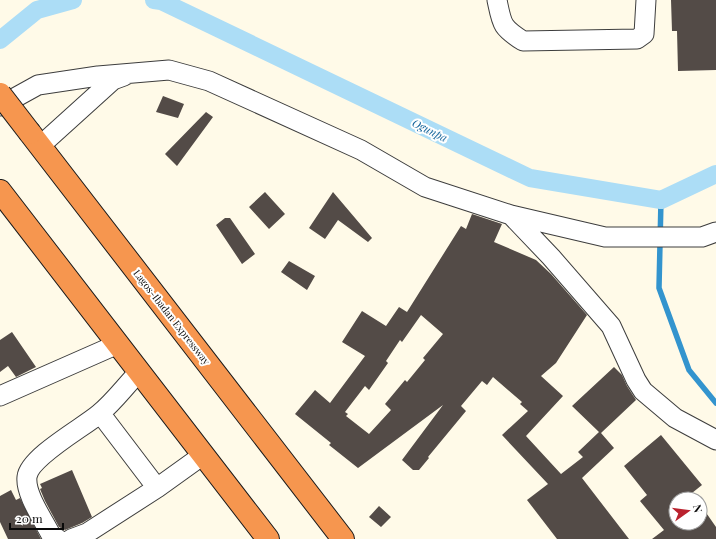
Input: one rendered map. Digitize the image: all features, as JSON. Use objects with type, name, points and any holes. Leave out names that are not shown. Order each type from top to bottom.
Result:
[{"type":"highway","name":"Lagos-Ibadan Expressway","points":[[0,94],[343,539]]},
{"type":"highway","points":[[0,191],[268,539]]},
{"type":"street","points":[[497,0],[502,24],[512,34],[523,41],[637,39],[644,34],[646,0]]},
{"type":"street","points":[[0,106],[38,85],[98,76],[169,70],[209,81],[361,150],[425,187],[511,215],[605,237],[702,236],[716,232]]},
{"type":"street","points":[[35,140],[113,80],[132,73]]},
{"type":"street","points":[[511,215],[551,257],[611,326],[636,380],[643,391],[675,418],[716,440]]},
{"type":"street","points":[[0,396],[118,344]]},
{"type":"street","points":[[58,539],[51,535],[28,490],[27,476],[34,462],[100,413],[139,372]]},
{"type":"street","points":[[100,413],[157,488]]},
{"type":"street","points":[[71,539],[87,533],[157,488],[203,454]]},
{"type":"building","points":[[671,0],[716,0],[716,70],[678,71],[677,31],[672,31]]},
{"type":"building","points":[[163,96],[184,104],[178,118],[156,112]]},
{"type":"building","points":[[206,112],[213,117],[177,166],[165,154]]},
{"type":"building","points":[[265,192],[285,214],[269,229],[249,207]]},
{"type":"building","points":[[333,192],[372,238],[368,242],[338,220],[325,239],[309,228]]},
{"type":"building","points":[[472,214],[502,224],[494,242],[536,260],[551,274],[587,315],[556,363],[541,376],[563,396],[526,436],[561,474],[583,457],[578,452],[599,432],[572,406],[614,367],[622,375],[636,400],[601,433],[614,448],[582,478],[629,539],[557,539],[527,500],[548,484],[502,435],[528,411],[520,404],[522,402],[493,377],[487,385],[482,381],[461,406],[466,411],[419,470],[413,470],[402,460],[443,405],[358,468],[329,445],[331,443],[295,414],[315,390],[330,403],[365,356],[342,342],[362,311],[386,326],[399,307],[407,312],[461,226],[466,229]],"holes":[[[421,315],[443,334],[423,358],[425,360],[407,382],[405,380],[385,404],[391,410],[369,434],[346,416],[348,414],[345,412],[365,386],[369,390],[388,363],[386,361],[400,340],[402,342]]]},
{"type":"building","points":[[225,218],[230,218],[255,254],[242,264],[216,225]]},
{"type":"building","points":[[289,261],[315,276],[307,290],[281,272]]},
{"type":"building","points":[[12,332],[36,367],[16,377],[8,366],[0,372],[0,340]]},
{"type":"building","points":[[661,435],[702,485],[694,491],[668,491],[668,531],[708,531],[708,516],[716,527],[716,539],[652,539],[664,530],[640,501],[647,495],[624,466]]},
{"type":"building","points":[[72,470],[92,517],[65,530],[59,527],[45,501],[40,489],[42,488],[40,484]]},
{"type":"building","points":[[11,490],[16,500],[20,498],[41,539],[8,539],[0,522],[0,496]]},
{"type":"building","points":[[379,506],[391,517],[381,527],[369,517]]},
{"type":"waterway","name":"Ogunpa","points":[[0,40],[37,10],[73,0]]},
{"type":"waterway","name":"Ogunpa","points":[[154,0],[161,1],[530,178],[661,200],[716,174]]},
{"type":"waterway","points":[[661,200],[659,288],[689,370],[716,403]]}]
